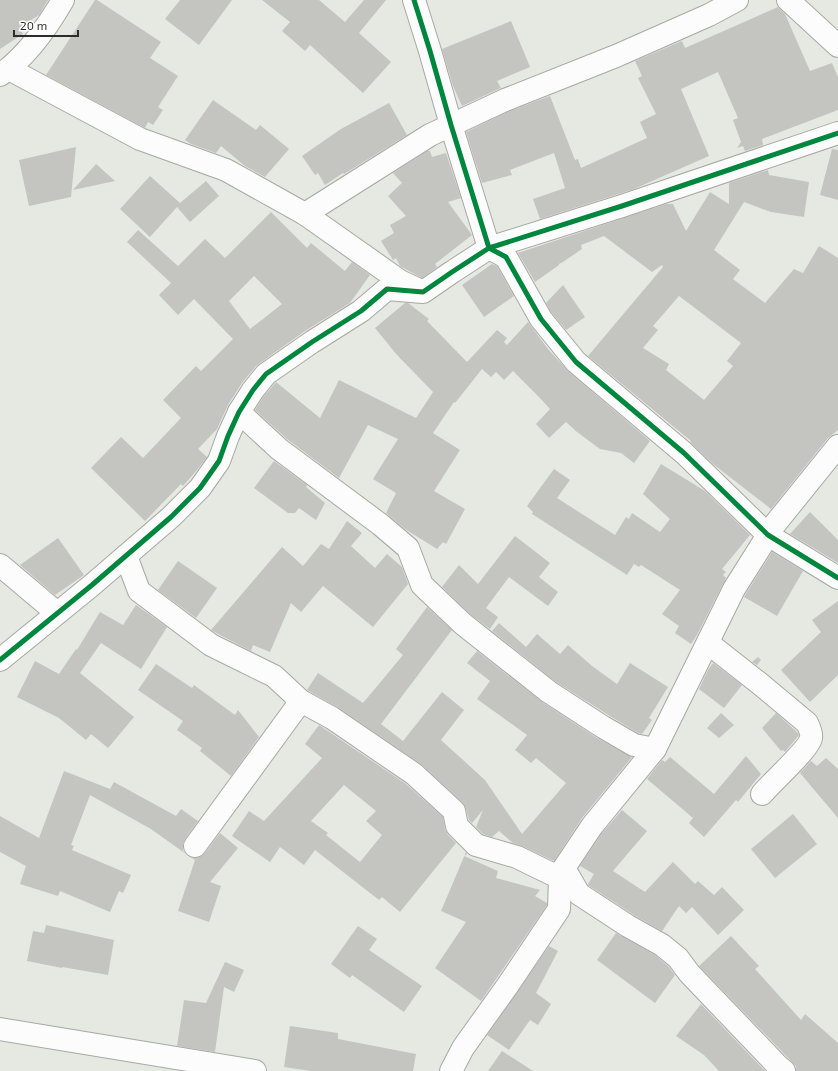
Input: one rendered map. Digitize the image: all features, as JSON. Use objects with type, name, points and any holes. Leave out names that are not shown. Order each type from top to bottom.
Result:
[{"type":"street","points":[[64,0],[27,51],[5,72],[140,139],[226,170],[304,214],[400,281],[423,292]]},
{"type":"street","points":[[414,0],[489,248],[506,258],[541,318],[576,362],[684,453],[768,535],[838,578]]},
{"type":"street","points":[[304,214],[430,135],[505,100],[616,56],[709,15],[737,0]]},
{"type":"street","points":[[788,0],[838,46]]},
{"type":"street","points":[[0,660],[126,556],[171,517],[200,488],[219,461],[239,412],[253,390],[266,374],[312,342],[361,311],[388,289],[423,292],[489,248],[622,206],[838,133]]},
{"type":"street","points":[[239,412],[279,449],[381,525],[408,548],[422,585],[463,624],[549,692],[603,727],[634,745],[656,749]]},
{"type":"street","points":[[451,1071],[463,1048],[508,985],[559,909],[562,873],[592,826],[656,749],[734,589],[775,524],[838,446]]},
{"type":"street","points":[[126,556],[139,591],[211,645],[274,676],[301,701],[332,718],[414,774],[454,811],[457,826],[476,845],[517,857],[562,873],[579,894],[628,926],[662,945],[678,958],[689,973],[784,1071]]},
{"type":"street","points":[[0,565],[57,613]]},
{"type":"street","points":[[708,643],[807,723],[810,730],[812,736],[806,747],[762,794]]},
{"type":"street","points":[[195,846],[301,701]]},
{"type":"street","points":[[0,1029],[254,1071]]},
{"type":"building","points":[[0,0],[48,0],[39,15],[19,28],[23,34],[0,49]]},
{"type":"building","points":[[95,0],[161,42],[150,58],[178,76],[158,107],[163,110],[153,125],[148,122],[145,128],[46,75]]},
{"type":"building","points":[[180,0],[232,0],[199,45],[165,19]]},
{"type":"building","points":[[262,0],[319,0],[345,22],[364,0],[386,0],[359,33],[391,62],[363,93],[310,45],[305,51],[282,31],[290,22]]},
{"type":"building","points":[[778,7],[785,14],[810,71],[832,63],[838,77],[838,110],[762,139],[763,145],[745,151],[743,146],[737,148],[741,142],[733,120],[738,118],[718,72],[681,89],[709,156],[634,189],[540,219],[533,199],[565,188],[554,153],[510,170],[512,175],[482,183],[466,132],[510,111],[550,96],[575,160],[578,159],[581,168],[647,138],[640,122],[656,114],[638,78],[642,76],[635,61],[682,41],[685,48]]},
{"type":"building","points":[[511,21],[530,67],[497,81],[501,88],[462,106],[453,86],[442,49]]},
{"type":"building","points":[[213,100],[256,130],[260,125],[289,149],[265,177],[245,166],[221,146],[216,153],[191,144],[185,140]]},
{"type":"building","points":[[389,103],[407,135],[325,185],[318,173],[315,175],[302,156],[341,129]]},
{"type":"building","points":[[76,147],[71,197],[29,206],[19,160]]},
{"type":"building","points":[[832,149],[838,150],[838,200],[820,195]]},
{"type":"building","points":[[427,151],[430,151],[432,157],[446,153],[461,198],[448,202],[472,235],[435,264],[437,267],[422,278],[400,266],[396,258],[393,260],[381,241],[394,233],[390,225],[406,216],[388,196],[402,183],[393,173]]},
{"type":"building","points":[[96,164],[115,181],[73,190]]},
{"type":"building","points":[[768,170],[769,175],[809,182],[804,217],[771,212],[744,202],[714,250],[740,270],[733,279],[765,303],[794,269],[803,273],[819,246],[838,258],[838,430],[828,438],[771,509],[713,464],[690,442],[691,441],[588,356],[663,267],[662,265],[652,272],[604,236],[581,245],[582,249],[535,282],[518,253],[666,204],[673,204],[686,231],[710,192],[729,204],[729,183]],"holes":[[[679,296],[741,343],[727,361],[733,366],[704,400],[666,370],[669,364],[643,348],[658,330],[653,326]]]},
{"type":"building","points":[[150,176],[180,203],[206,181],[219,196],[190,222],[177,207],[150,237],[120,209]]},
{"type":"building","points":[[271,212],[307,248],[311,243],[345,271],[352,262],[370,275],[350,303],[305,331],[256,366],[242,383],[228,405],[217,429],[198,449],[207,457],[183,486],[181,484],[145,521],[91,468],[121,437],[143,458],[181,418],[163,400],[196,366],[201,371],[233,339],[194,299],[178,315],[159,295],[171,283],[127,242],[138,230],[178,266],[205,239],[225,258]],"holes":[[[254,276],[282,304],[250,329],[229,301]]]},
{"type":"building","points":[[492,264],[497,266],[514,296],[484,317],[462,285]]},
{"type":"building","points":[[563,285],[585,317],[566,330],[551,312],[546,303]]},
{"type":"building","points":[[405,303],[408,303],[429,319],[427,321],[467,362],[497,330],[507,338],[504,342],[507,345],[528,322],[548,349],[568,371],[650,441],[634,463],[621,453],[600,449],[566,422],[549,438],[536,424],[550,409],[539,397],[513,371],[504,380],[496,372],[491,377],[482,369],[455,403],[454,402],[433,433],[460,450],[434,491],[465,509],[446,544],[443,542],[437,549],[405,529],[386,513],[396,493],[373,479],[398,439],[368,425],[339,478],[287,439],[255,410],[263,397],[276,382],[320,418],[339,380],[416,418],[433,392],[397,355],[375,328]]},
{"type":"building","points":[[274,461],[307,485],[306,487],[325,503],[316,520],[299,508],[295,513],[288,513],[254,488]]},
{"type":"building","points":[[661,464],[705,491],[750,535],[722,569],[726,572],[723,575],[726,578],[691,644],[675,633],[679,626],[662,614],[680,590],[641,565],[639,567],[634,564],[627,575],[532,514],[533,512],[527,506],[554,469],[570,480],[557,498],[615,535],[626,517],[629,519],[632,513],[660,532],[670,519],[643,494]]},
{"type":"building","points":[[810,512],[838,540],[838,563],[790,534]]},
{"type":"building","points":[[347,521],[362,533],[351,546],[375,568],[387,554],[402,567],[408,584],[373,627],[323,586],[301,612],[291,603],[270,652],[253,645],[251,651],[211,630],[282,547],[303,566],[321,544],[329,549]]},
{"type":"building","points":[[515,536],[550,563],[539,577],[558,592],[548,606],[509,577],[486,608],[498,617],[490,629],[471,615],[442,587],[459,565],[478,584]]},
{"type":"building","points":[[58,538],[84,575],[55,595],[20,565]]},
{"type":"building","points":[[772,552],[803,571],[777,616],[744,597]]},
{"type":"building","points":[[178,561],[217,588],[196,618],[158,590]]},
{"type":"building","points":[[838,601],[838,675],[810,702],[781,670],[821,632],[812,620]]},
{"type":"building","points":[[136,605],[167,627],[141,669],[101,643],[80,673],[134,717],[108,748],[91,734],[86,740],[59,718],[17,697],[35,661],[59,674],[76,649],[77,650],[100,612],[123,625]]},
{"type":"building","points":[[427,607],[452,630],[381,724],[403,741],[442,692],[464,710],[441,740],[485,780],[522,834],[566,783],[536,758],[531,763],[515,750],[527,735],[477,699],[490,681],[467,663],[477,651],[542,702],[597,738],[632,757],[582,818],[554,861],[513,843],[499,831],[492,837],[483,834],[476,827],[483,810],[472,823],[469,820],[462,802],[422,765],[339,708],[307,690],[318,673],[363,703],[403,655],[396,649]]},
{"type":"building","points":[[499,623],[526,647],[537,634],[560,654],[568,645],[592,666],[617,684],[630,663],[668,687],[649,718],[652,720],[642,734],[638,733],[556,682],[492,631]]},
{"type":"building","points":[[758,657],[761,660],[757,665],[752,662]]},
{"type":"building","points":[[713,663],[742,685],[724,708],[699,689]]},
{"type":"building","points":[[156,664],[192,688],[194,685],[235,715],[238,710],[259,737],[231,776],[200,751],[202,748],[177,730],[183,721],[138,690]]},
{"type":"building","points":[[721,713],[734,725],[719,738],[707,728]]},
{"type":"building","points":[[776,713],[799,735],[785,752],[783,750],[781,751],[762,728]]},
{"type":"building","points":[[319,725],[406,784],[443,817],[445,829],[448,835],[456,843],[400,912],[382,897],[379,900],[315,850],[304,865],[280,847],[270,862],[232,836],[249,811],[264,821],[322,758],[305,744]],"holes":[[[344,785],[376,811],[366,821],[382,835],[360,862],[326,835],[328,833],[311,821]]]},
{"type":"building","points":[[746,756],[761,774],[738,802],[736,800],[704,837],[689,823],[693,818],[647,779],[662,760],[665,762],[670,757],[714,794]]},
{"type":"building","points":[[826,758],[838,769],[838,818],[800,773],[811,761],[817,766]]},
{"type":"building","points":[[64,771],[110,789],[114,782],[176,816],[181,809],[198,821],[183,844],[183,851],[186,854],[151,829],[90,795],[71,845],[74,846],[72,850],[131,875],[123,893],[119,891],[110,912],[60,891],[58,896],[20,884],[26,866],[0,852],[0,816],[39,838]]},
{"type":"building","points":[[622,810],[647,831],[613,871],[645,892],[673,862],[695,884],[698,881],[714,895],[722,887],[744,910],[718,935],[692,907],[686,913],[679,906],[662,931],[588,885],[594,874],[580,866],[602,833]]},
{"type":"building","points":[[793,814],[817,844],[775,878],[751,849]]},
{"type":"building","points":[[220,833],[238,848],[210,882],[221,886],[209,922],[178,911],[195,860],[190,857],[200,857],[205,853]]},
{"type":"building","points":[[464,856],[498,871],[496,878],[540,890],[535,896],[547,903],[481,1001],[435,968],[466,922],[441,911]]},
{"type":"building","points":[[46,925],[114,940],[108,975],[27,961],[33,931],[44,933]]},
{"type":"building","points":[[358,926],[377,939],[369,950],[422,986],[404,1012],[352,975],[350,978],[331,964]]},
{"type":"building","points":[[616,933],[655,955],[669,967],[675,975],[655,1003],[597,960]]},
{"type":"building","points":[[731,936],[759,966],[755,969],[801,1020],[805,1014],[838,1043],[838,1071],[796,1071],[796,1066],[699,966]]},
{"type":"building","points":[[549,946],[558,951],[536,993],[551,1004],[538,1025],[530,1020],[509,1050],[487,1035]]},
{"type":"building","points":[[225,962],[244,970],[234,992],[224,987],[215,1052],[177,1046],[184,1000],[206,1003]]},
{"type":"building","points":[[701,1004],[765,1071],[719,1071],[704,1055],[676,1036]]},
{"type":"building","points":[[290,1026],[338,1033],[338,1039],[416,1054],[413,1071],[311,1071],[284,1067]]},
{"type":"building","points":[[502,1051],[533,1071],[488,1071]]},
{"type":"cycle path","points":[[414,0],[489,248],[506,257],[541,319],[576,362],[684,453],[768,535],[838,578]]},
{"type":"cycle path","points":[[0,660],[92,585],[171,517],[200,488],[219,461],[239,412],[253,390],[266,374],[312,342],[361,311],[387,289],[423,292],[489,248],[622,206],[838,133]]}]
